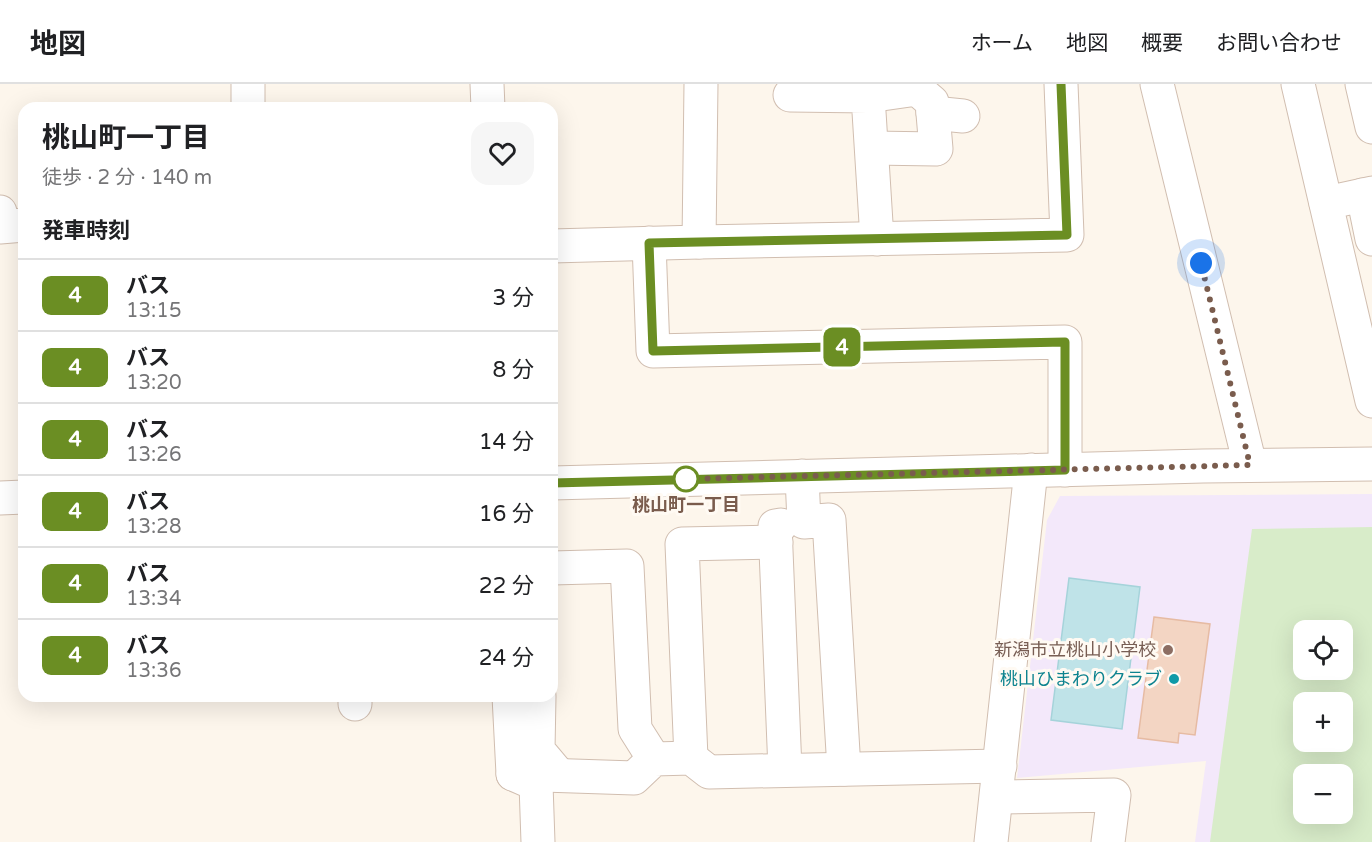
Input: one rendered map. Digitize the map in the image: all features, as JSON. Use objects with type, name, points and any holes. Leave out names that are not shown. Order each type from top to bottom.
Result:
[{"type":"street","points":[[248,84],[248,102]]},
{"type":"street","points":[[487,84],[488,102]]},
{"type":"street","points":[[699,242],[701,84]]},
{"type":"street","points":[[558,246],[1067,235],[1061,84]]},
{"type":"street","points":[[1157,84],[1250,465]]},
{"type":"street","points":[[1298,84],[1326,203],[1360,299],[1372,401]]},
{"type":"street","points":[[1362,84],[1372,127]]},
{"type":"street","points":[[790,95],[868,96],[933,101],[936,149],[872,148]]},
{"type":"street","points":[[868,96],[877,239]]},
{"type":"street","points":[[1326,203],[1367,194],[1372,239]]},
{"type":"street","points":[[0,212],[0,226],[18,225]]},
{"type":"street","points":[[649,243],[653,351],[1065,342],[1065,470]]},
{"type":"street","points":[[558,483],[1031,470],[1372,464]]},
{"type":"street","points":[[991,842],[1031,470]]},
{"type":"street","points":[[802,476],[804,522]]},
{"type":"street","points":[[0,498],[18,497]]},
{"type":"street","points":[[785,770],[775,526],[829,520],[844,769]]},
{"type":"street","points":[[691,758],[682,544],[776,542]]},
{"type":"street","points":[[558,568],[627,566],[635,729],[654,759]]},
{"type":"street","points":[[509,702],[513,774]]},
{"type":"street","points":[[539,702],[538,750],[559,775]]},
{"type":"street","points":[[513,774],[634,778],[654,759],[691,758],[709,772],[844,769],[998,782],[1114,795],[1108,842]]},
{"type":"street","points":[[513,774],[536,784],[538,842]]},
{"type":"shaded area","name":"新潟市立桃山小学校","points":[[1372,494],[1372,842],[1195,842],[1206,761],[1017,778],[1047,520],[1060,496]]},
{"type":"green space","points":[[1372,527],[1372,842],[1210,842],[1252,529]]},
{"type":"water","points":[[1069,578],[1140,587],[1122,729],[1051,720]]},
{"type":"building","name":"桃山ひまわりクラブ","points":[[1154,617],[1210,624],[1195,735],[1179,733],[1178,743],[1138,738]]},
{"type":"bus line","name":"4","points":[[558,483],[1065,470],[1065,342],[653,351],[649,243],[1067,235],[1061,84]]},
{"type":"place","name":"桃山町一丁目","points":[[686,479]]},
{"type":"place","name":"新潟市立桃山小学校","points":[[1168,650]]},
{"type":"place","name":"桃山ひまわりクラブ","points":[[1174,679]]},
{"type":"route","points":[[686,479],[1250,465],[1201,263]]}]
